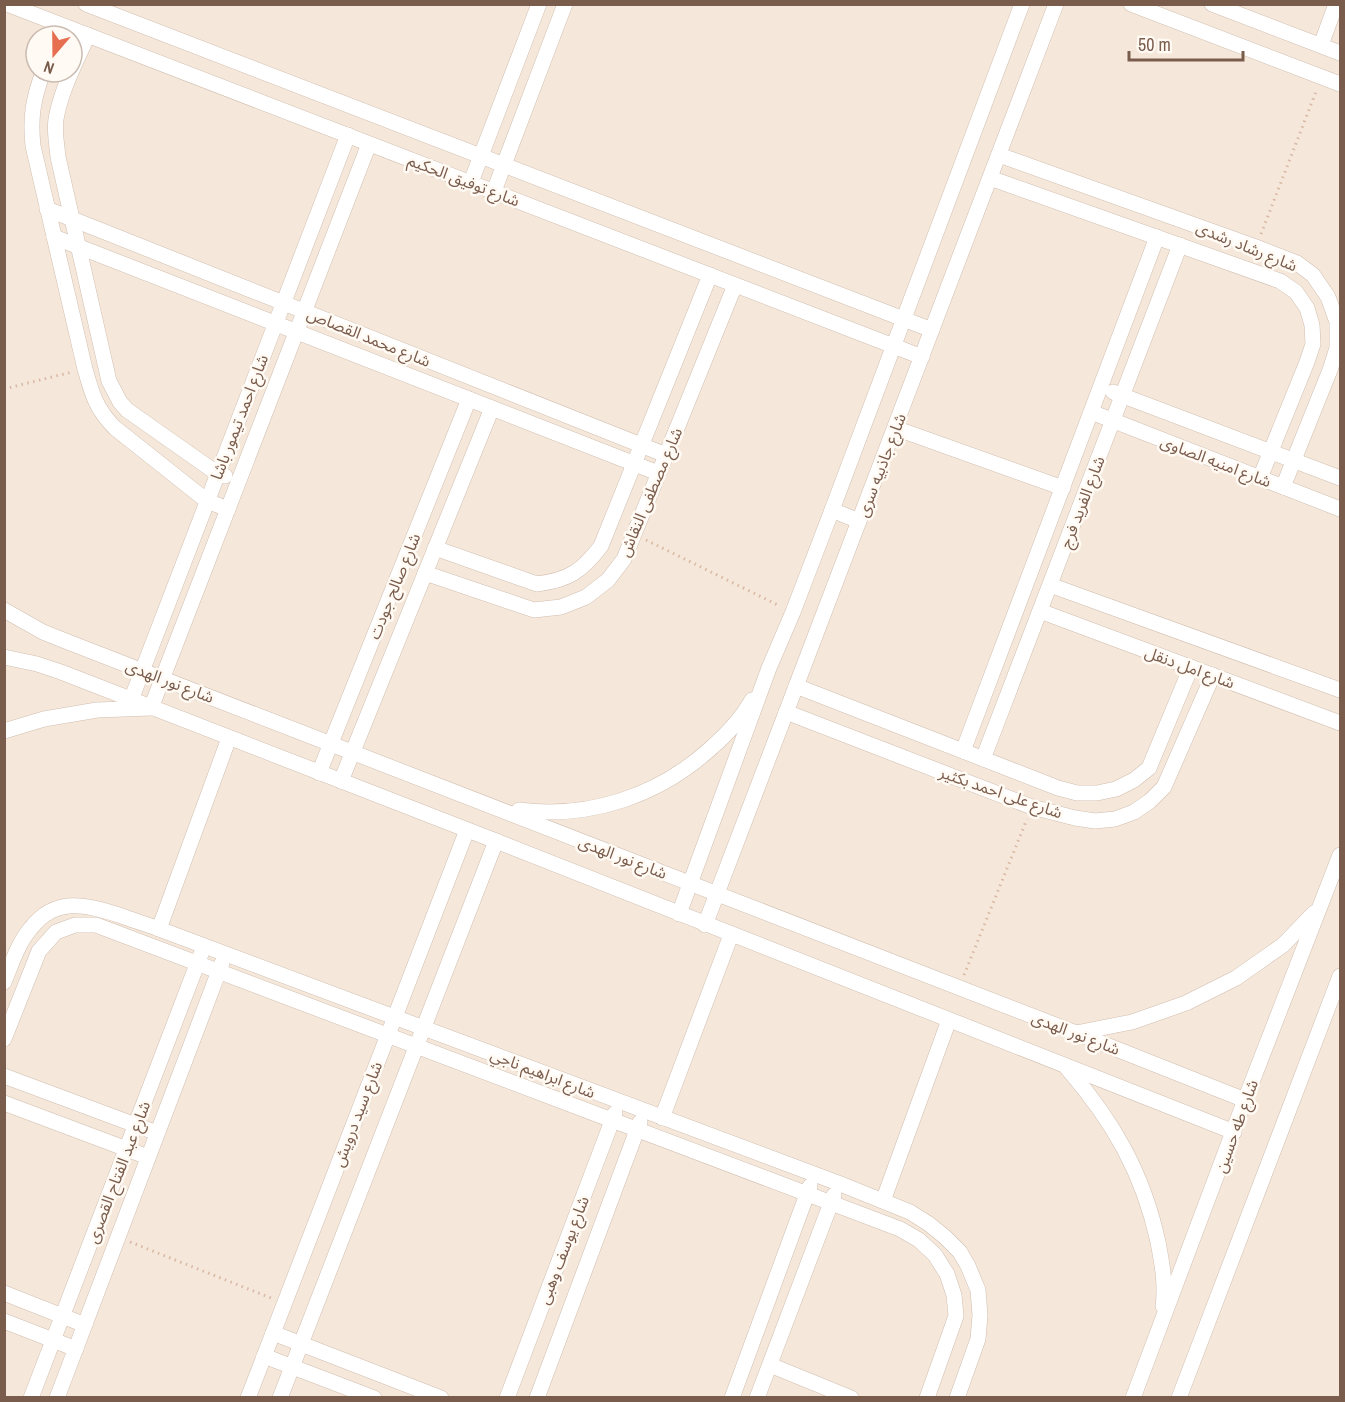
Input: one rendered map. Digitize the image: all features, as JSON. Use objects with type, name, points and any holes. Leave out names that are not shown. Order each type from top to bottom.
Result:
[{"type":"street","name":"شارع توفيق الحكيم","points":[[6,4],[45,24]]},
{"type":"street","points":[[471,182],[538,4]]},
{"type":"street","points":[[494,191],[565,4]]},
{"type":"street","name":"شارع جاذبيه سرى","points":[[679,914],[769,668],[832,510],[1022,4]]},
{"type":"street","name":"شارع جاذبيه سرى","points":[[705,925],[1056,4]]},
{"type":"street","points":[[1131,4],[1341,84]]},
{"type":"street","points":[[1212,4],[1341,53]]},
{"type":"street","points":[[1321,45],[1336,4]]},
{"type":"street","name":"شارع توفيق الحكيم","points":[[87,5],[932,330]]},
{"type":"street","name":"شارع توفيق الحكيم","points":[[84,34],[922,357]]},
{"type":"street","points":[[88,35],[61,99],[56,121],[58,157],[109,381],[127,410],[218,474],[239,481]]},
{"type":"street","points":[[39,84],[32,111],[33,146],[85,369],[97,406],[105,418],[207,501],[228,509]]},
{"type":"street","name":"شارع احمد تيمور باشا","points":[[130,700],[348,135]]},
{"type":"street","name":"شارع احمد تيمور باشا","points":[[152,708],[369,144]]},
{"type":"street","name":"شارع رشاد رشدى","points":[[999,155],[1256,247],[1297,263],[1313,275],[1328,297],[1336,322],[1337,348],[1283,487]]},
{"type":"street","name":"شارع رشاد رشدى","points":[[990,178],[1280,281],[1296,292],[1306,308],[1312,326],[1313,344],[1260,478]]},
{"type":"street","name":"شارع محمد القصاص","points":[[47,209],[666,455]]},
{"type":"street","name":"شارع محمد القصاص","points":[[54,237],[658,473]]},
{"type":"street","name":"شارع الفريد فرج","points":[[963,751],[1157,237]]},
{"type":"street","name":"شارع الفريد فرج","points":[[983,759],[1180,245]]},
{"type":"street","points":[[1247,269],[1256,247]]},
{"type":"street","name":"شارع مصطفى النقاش","points":[[554,582],[573,574],[589,562],[601,546],[710,275]]},
{"type":"street","name":"شارع مصطفى النقاش","points":[[398,576],[423,579],[534,610],[561,607],[586,597],[608,580],[624,559],[735,285]]},
{"type":"street","name":"شارع امنيه الصاوى","points":[[1101,387],[1341,478]]},
{"type":"street","name":"شارع صالح جودت","points":[[319,773],[469,399]]},
{"type":"street","name":"شارع صالح جودت","points":[[341,781],[492,408]]},
{"type":"street","name":"شارع امنيه الصاوى","points":[[1091,412],[1341,509]]},
{"type":"street","points":[[895,428],[1063,488]]},
{"type":"street","points":[[832,510],[859,521]]},
{"type":"street","points":[[435,548],[537,584],[554,582],[561,607]]},
{"type":"street","name":"شارع امل دنقل","points":[[1050,585],[1341,690]]},
{"type":"street","name":"شارع نور الهدى","points":[[4,610],[43,632],[1245,1100]]},
{"type":"street","name":"شارع امل دنقل","points":[[1040,611],[1341,723]]},
{"type":"street","name":"شارع نور الهدى","points":[[4,657],[37,664],[152,708],[1234,1132]]},
{"type":"street","name":"شارع على احمد بكثير","points":[[796,686],[1058,788],[1077,793],[1097,794],[1116,789],[1134,780],[1149,768],[1191,667]]},
{"type":"street","points":[[497,808],[538,813],[580,811],[620,802],[658,786],[693,764],[724,737],[750,705],[769,668]]},
{"type":"street","name":"شارع على احمد بكثير","points":[[786,712],[1032,807],[1095,821],[1115,819],[1134,812],[1164,787],[1214,675]]},
{"type":"street","points":[[4,731],[44,719],[97,710],[152,708]]},
{"type":"street","points":[[159,928],[229,738]]},
{"type":"street","points":[[1095,821],[1097,794]]},
{"type":"street","name":"شارع سيد درويش","points":[[248,1398],[467,830]]},
{"type":"street","name":"شارع سيد درويش","points":[[280,1398],[496,841]]},
{"type":"street","name":"شارع طه حسين","points":[[1133,1398],[1245,1100],[1341,855]]},
{"type":"street","name":"شارع ابراهيم ناجي","points":[[4,982],[19,946],[31,927],[48,913],[62,907],[77,904],[93,907],[159,928],[910,1212],[929,1224],[960,1252],[978,1290],[980,1315],[978,1339],[957,1398]]},
{"type":"street","points":[[1076,1033],[1132,1022],[1186,1003],[1236,978],[1283,945],[1320,907]]},
{"type":"street","points":[[4,1040],[39,951],[56,932],[48,913]]},
{"type":"street","name":"شارع ابراهيم ناجي","points":[[56,932],[75,925],[96,925],[900,1229],[920,1240],[935,1255],[947,1274],[954,1294],[956,1316],[927,1398]]},
{"type":"street","points":[[662,1118],[731,935]]},
{"type":"street","name":"شارع عبد الفتاح القصرى","points":[[31,1398],[204,946]]},
{"type":"street","name":"شارع عبد الفتاح القصرى","points":[[57,1398],[225,954]]},
{"type":"street","points":[[1179,1398],[1341,976]]},
{"type":"street","points":[[883,1201],[949,1020]]},
{"type":"street","points":[[1065,1065],[1110,1123],[1128,1155],[1142,1188],[1161,1258],[1165,1294],[1158,1330]]},
{"type":"street","points":[[4,1076],[157,1133]]},
{"type":"street","name":"شارع يوسف وهبى","points":[[507,1398],[620,1102]]},
{"type":"street","points":[[4,1103],[148,1157]]},
{"type":"street","name":"شارع يوسف وهبى","points":[[537,1398],[645,1111]]},
{"type":"street","points":[[732,1398],[814,1175]]},
{"type":"street","points":[[762,1396],[770,1365],[838,1183]]},
{"type":"street","points":[[4,1293],[85,1325]]},
{"type":"street","points":[[4,1321],[76,1349]]},
{"type":"street","points":[[273,1333],[441,1398]]},
{"type":"street","points":[[264,1356],[374,1398]]},
{"type":"street","points":[[770,1365],[851,1398]]},
{"type":"path","points":[[1256,247],[1322,77]]},
{"type":"path","points":[[4,389],[85,369]]},
{"type":"path","points":[[634,533],[793,612]]},
{"type":"path","points":[[959,988],[1032,807]]},
{"type":"path","points":[[118,1237],[284,1303]]},
{"type":"shaded area","points":[[5,5],[1340,5],[1340,1397],[5,1398]]}]
